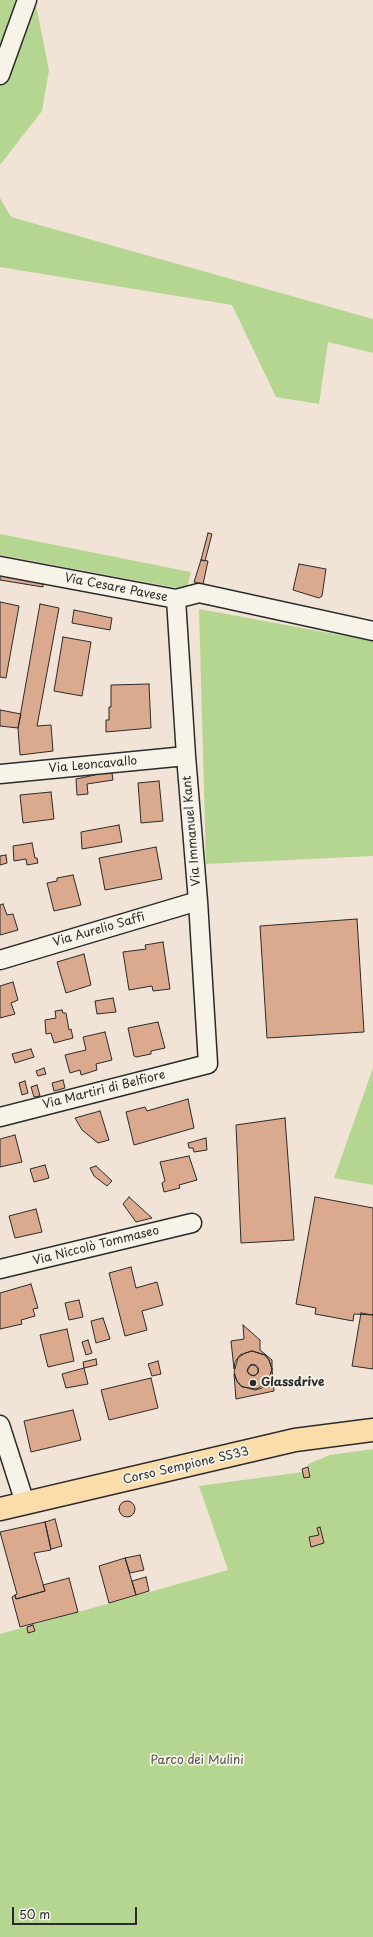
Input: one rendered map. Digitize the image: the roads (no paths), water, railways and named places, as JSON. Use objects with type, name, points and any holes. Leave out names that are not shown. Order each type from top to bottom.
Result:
[{"type":"main road","name":"Corso Sempione SS33","points":[[0,1509],[295,1440],[373,1430]]},
{"type":"street","points":[[0,75],[27,0]]},
{"type":"street","name":"Via Cesare Pavese","points":[[0,566],[176,599],[199,593],[373,631]]},
{"type":"street","name":"Via Immanuel Kant","points":[[176,599],[186,756],[198,901],[208,1064]]},
{"type":"street","name":"Via Leoncavallo","points":[[0,774],[186,756]]},
{"type":"street","name":"Via Aurelio Saffi","points":[[0,960],[198,901]]},
{"type":"street","name":"Via Martiri di Belfiore","points":[[0,1116],[208,1064]]},
{"type":"street","name":"Via Niccolò Tommaseo","points":[[0,1269],[192,1223]]},
{"type":"street","points":[[0,1425],[25,1503]]},
{"type":"place","name":"Glassdrive","points":[[253,1383]]},
{"type":"park label","name":"Parco dei Mulini","points":[[197,1761]]}]
